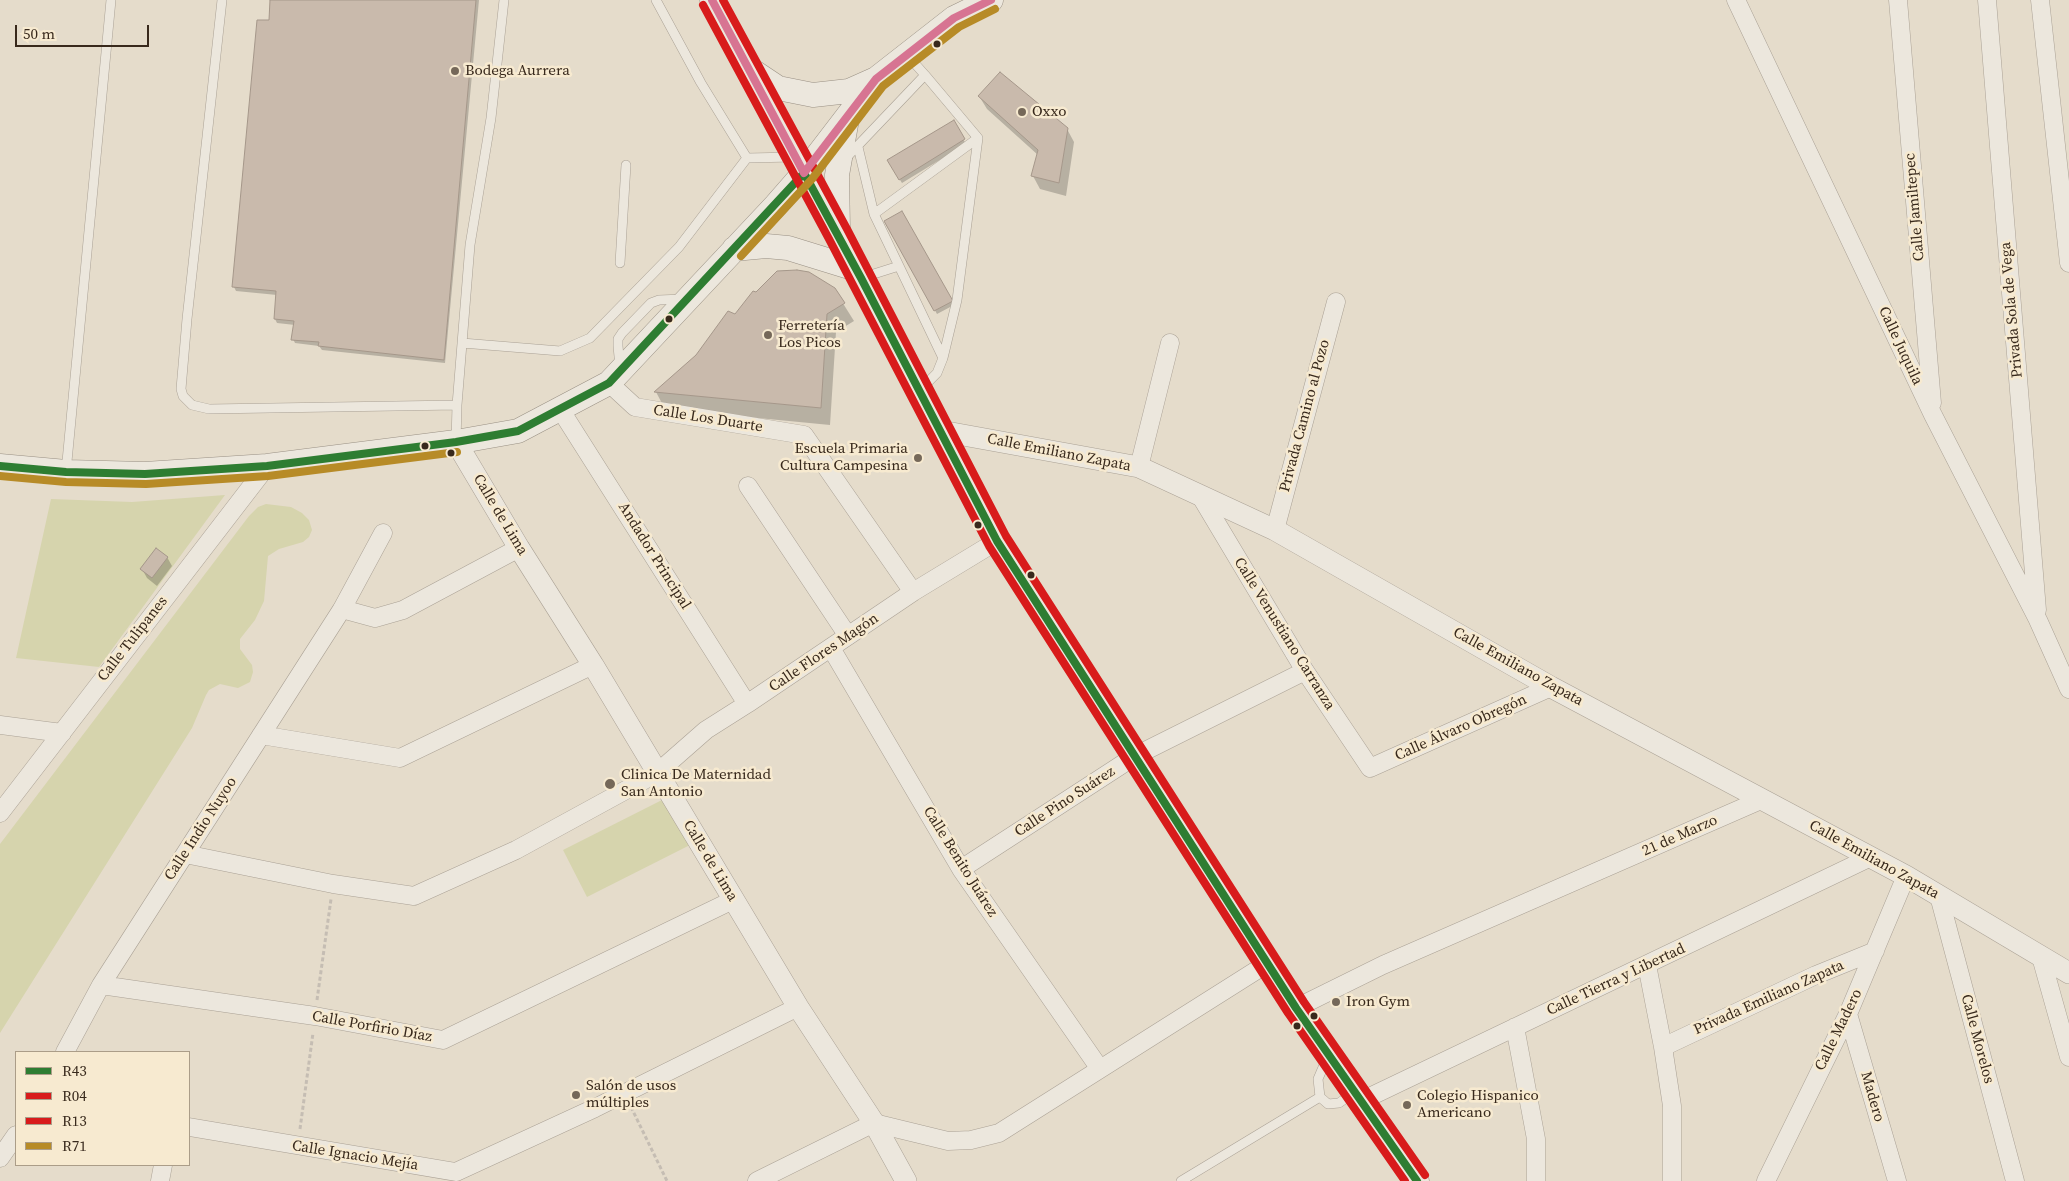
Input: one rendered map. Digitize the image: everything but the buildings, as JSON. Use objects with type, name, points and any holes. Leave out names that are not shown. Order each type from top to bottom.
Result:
[{"type":"main road","points":[[712,0],[838,234],[997,541],[1296,1008],[1417,1181]]},
{"type":"main road","points":[[750,69],[778,88],[813,95],[849,91],[876,79],[954,18],[991,0]]},
{"type":"main road","points":[[0,466],[66,472],[145,474],[267,466],[456,442],[518,431],[615,378],[734,249],[800,165],[847,117],[876,79]]},
{"type":"main road","points":[[838,234],[837,175],[847,117]]},
{"type":"main road","points":[[734,249],[766,246],[788,248],[859,274]]},
{"type":"street","name":"Calle Juquila","points":[[1736,0],[1933,415],[2038,620],[2069,689]]},
{"type":"street","name":"Calle Jamiltepec","points":[[1898,0],[1933,415]]},
{"type":"street","name":"Privada Sola de Vega","points":[[1987,0],[2038,620]]},
{"type":"street","points":[[2040,0],[2069,263]]},
{"type":"street","name":"Privada Camino al Pozo","points":[[1275,530],[1336,302]]},
{"type":"street","points":[[1139,467],[1170,343]]},
{"type":"street","name":"Calle Los Duarte","points":[[615,378],[635,408],[804,435],[913,592]]},
{"type":"street","name":"Andador Principal","points":[[560,409],[747,704]]},
{"type":"street","name":"Calle Emiliano Zapata","points":[[940,431],[1139,467],[1275,530],[1551,687],[1906,876],[2069,973]]},
{"type":"street","name":"Calle de Lima","points":[[456,442],[519,548],[593,665],[798,1007],[874,1123],[906,1181]]},
{"type":"street","name":"Calle Tulipanes","points":[[0,813],[267,466]]},
{"type":"street","points":[[748,486],[848,636]]},
{"type":"street","name":"Calle Venustiano Carranza","points":[[1201,497],[1305,671],[1370,768]]},
{"type":"street","name":"Calle Indio Nuyoo","points":[[66,1051],[101,985],[342,609],[383,533]]},
{"type":"street","name":"Calle Flores Magón","points":[[185,854],[333,884],[414,896],[516,850],[657,773],[706,730],[913,592],[997,541]]},
{"type":"street","points":[[342,609],[375,618],[403,610],[519,548]]},
{"type":"street","name":"Calle Benito Juárez","points":[[831,648],[961,869],[1100,1069]]},
{"type":"street","points":[[261,735],[400,758],[593,665]]},
{"type":"street","name":"Calle Pino Suárez","points":[[961,869],[1136,756],[1305,671]]},
{"type":"street","name":"Calle Álvaro Obregón","points":[[1370,768],[1551,687]]},
{"type":"street","points":[[0,726],[62,733]]},
{"type":"street","name":"21 de Marzo","points":[[1296,1008],[1384,965],[1763,799]]},
{"type":"street","name":"Calle Tierra y Libertad","points":[[1358,1096],[1515,1027],[1646,966],[1870,857]]},
{"type":"street","name":"Calle Madero","points":[[1766,1181],[1848,1014],[1906,876]]},
{"type":"street","name":"Calle Morelos","points":[[1939,896],[2015,1181]]},
{"type":"street","name":"Calle Porfirio Díaz","points":[[101,985],[315,1016],[443,1040],[733,900]]},
{"type":"street","name":"Privada Emiliano Zapata","points":[[1663,1047],[1816,975],[1875,951]]},
{"type":"street","points":[[2041,957],[2069,1057]]},
{"type":"street","points":[[757,1181],[874,1123],[948,1142],[971,1140],[999,1133],[1268,963]]},
{"type":"street","points":[[1646,966],[1663,1047],[1672,1106],[1672,1181]]},
{"type":"street","name":"Calle Ignacio Mejía","points":[[190,1127],[456,1172],[624,1093],[798,1007]]},
{"type":"street","name":"Madero","points":[[1848,1014],[1897,1181]]},
{"type":"street","points":[[1515,1027],[1536,1139],[1536,1181]]},
{"type":"street","points":[[0,1158],[15,1136]]},
{"type":"street","points":[[160,1181],[163,1166]]},
{"type":"lane","points":[[66,472],[111,0]]},
{"type":"lane","points":[[222,0],[187,320],[181,388],[183,396],[192,405],[209,409],[457,405]]},
{"type":"lane","points":[[456,442],[457,405],[470,245],[491,118],[504,0]]},
{"type":"lane","points":[[656,0],[701,83],[747,158]]},
{"type":"lane","points":[[907,55],[978,138],[957,300],[943,358],[937,372],[920,391]]},
{"type":"lane","points":[[839,165],[925,75]]},
{"type":"lane","points":[[874,214],[978,138]]},
{"type":"lane","points":[[858,147],[874,214],[943,358]]},
{"type":"lane","points":[[462,343],[560,352],[590,338],[679,247],[747,158]]},
{"type":"lane","points":[[747,158],[800,165]]},
{"type":"lane","points":[[620,263],[626,165]]},
{"type":"lane","points":[[859,274],[899,266]]},
{"type":"lane","points":[[1328,1055],[1318,1079],[1320,1097],[1328,1104],[1339,1103],[1358,1096]]},
{"type":"lane","points":[[1181,1181],[1320,1097]]},
{"type":"path","points":[[624,1093],[667,1181]]},
{"type":"shaded area","points":[[225,495],[99,667],[16,658],[51,499],[132,502]]},
{"type":"shaded area","points":[[266,504],[291,507],[302,513],[309,520],[312,530],[309,537],[303,542],[279,549],[268,556],[264,601],[255,620],[240,639],[240,649],[252,665],[253,672],[250,682],[238,688],[220,684],[209,690],[192,728],[0,1033],[0,844],[249,516],[258,507]]},
{"type":"shaded area","points":[[662,800],[690,845],[587,897],[563,850]]},
{"type":"transit line","points":[[712,0],[804,173],[876,79],[954,18],[991,0]]},
{"type":"transit line","name":"R13","points":[[723,0],[847,229],[1006,536],[1304,1002],[1425,1175]]},
{"type":"transit line","name":"R04","points":[[703,5],[829,239],[989,546],[1288,1013],[1405,1181]]},
{"type":"transit line","name":"R71","points":[[741,256],[812,179],[883,86],[959,27],[995,9]]},
{"type":"transit line","name":"R43","points":[[0,466],[66,472],[145,474],[267,466],[456,442],[518,431],[609,383],[804,173],[861,278],[997,541],[1296,1008],[1417,1181]]},
{"type":"transit line","name":"R71","points":[[0,476],[66,482],[146,484],[268,476],[457,452]]},
{"type":"place","name":"Bodega Aurrera","points":[[455,71]]},
{"type":"place","name":"Oxxo","points":[[1022,112]]},
{"type":"place","name":"Ferretería Los Picos","points":[[768,335]]},
{"type":"place","name":"Escuela Primaria Cultura Campesina","points":[[918,458]]},
{"type":"place","name":"Clinica De Maternidad San Antonio","points":[[610,784]]},
{"type":"place","name":"Iron Gym","points":[[1336,1002]]},
{"type":"place","name":"Salón de usos múltiples","points":[[576,1095]]},
{"type":"place","name":"Colegio Hispanico Americano","points":[[1407,1105]]}]
